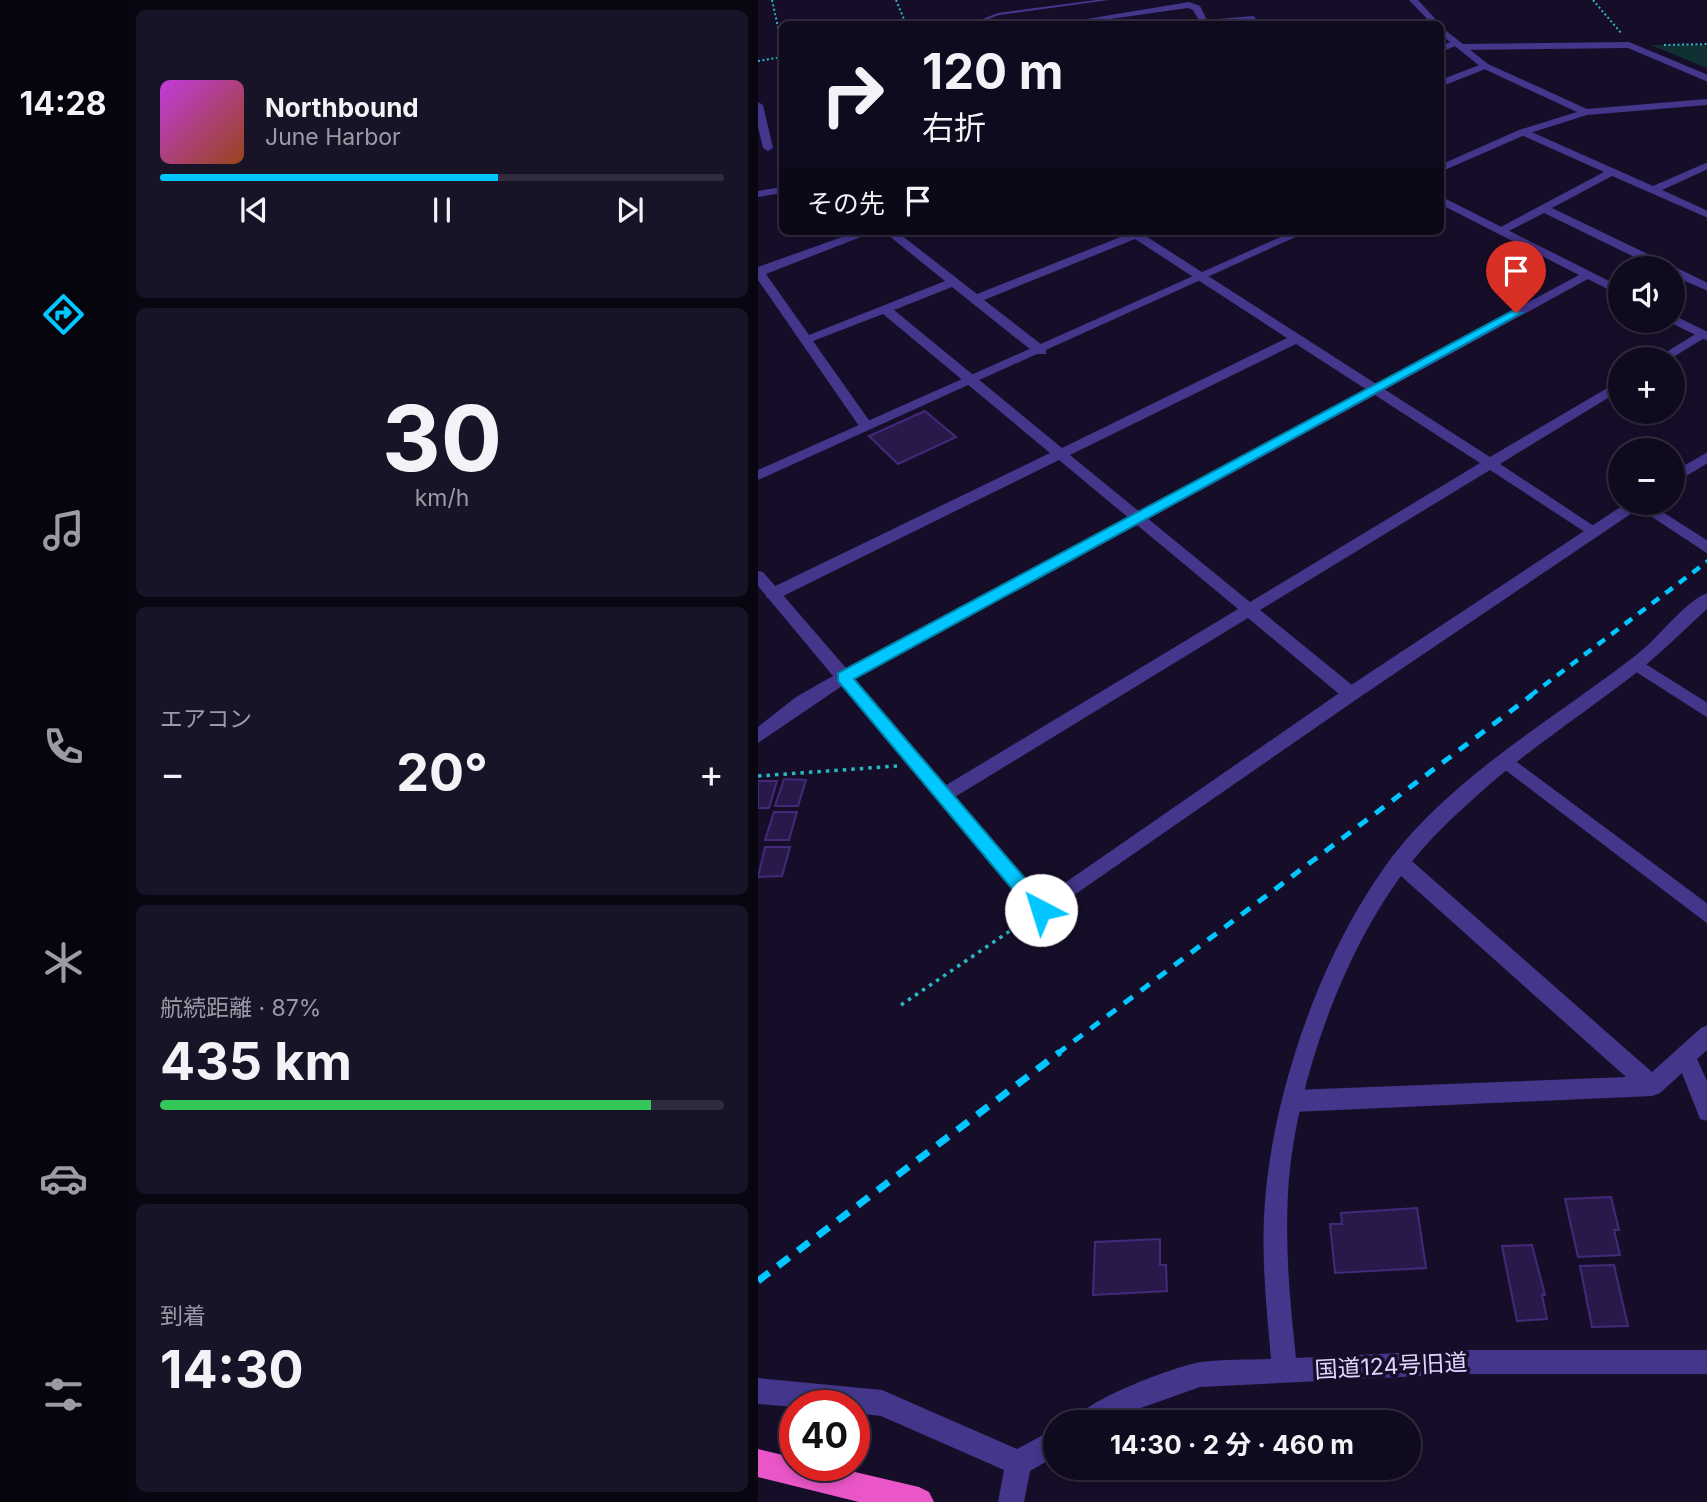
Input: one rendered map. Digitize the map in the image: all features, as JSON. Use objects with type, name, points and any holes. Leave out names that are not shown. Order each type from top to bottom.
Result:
[{"type":"highway","points":[[758,1463],[919,1502]]},
{"type":"street","points":[[1413,0],[1433,21]]},
{"type":"street","points":[[1080,21],[1189,5],[1197,8],[1203,21]]},
{"type":"street","points":[[1228,21],[1255,21]]},
{"type":"street","points":[[1444,32],[1485,66],[1586,112]]},
{"type":"street","points":[[1444,48],[1458,45],[1629,45],[1707,79]]},
{"type":"street","points":[[1444,82],[1485,66]]},
{"type":"street","points":[[1444,167],[1523,132],[1586,112],[1707,102]]},
{"type":"street","points":[[758,105],[760,104],[763,149]]},
{"type":"street","points":[[1523,132],[1705,211]]},
{"type":"street","points":[[1653,190],[1707,165]]},
{"type":"street","points":[[1501,230],[1612,172]]},
{"type":"street","points":[[758,194],[779,190]]},
{"type":"street","points":[[1444,202],[1608,286]]},
{"type":"street","points":[[1543,208],[1642,256]]},
{"type":"street","points":[[859,235],[759,272],[866,426]]},
{"type":"street","points":[[894,235],[1041,351]]},
{"type":"street","points":[[976,299],[1128,235]]},
{"type":"street","points":[[1136,235],[1596,532]]},
{"type":"street","points":[[758,475],[1041,351],[1294,235]]},
{"type":"street","points":[[761,730],[844,677],[1587,275]]},
{"type":"street","points":[[1685,277],[1707,288]]},
{"type":"street","points":[[806,340],[953,282]]},
{"type":"street","points":[[885,309],[970,382],[1351,694]]},
{"type":"street","points":[[1685,325],[1705,336]]},
{"type":"street","points":[[1684,347],[1705,336]]},
{"type":"street","points":[[773,594],[1296,339]]},
{"type":"street","points":[[944,796],[1608,392]]},
{"type":"street","points":[[1685,471],[1707,456]]},
{"type":"street","points":[[758,576],[1041,910],[1351,694],[1620,515]]},
{"type":"street","points":[[1658,515],[1707,549]]},
{"type":"street","points":[[1285,1371],[1279,1312],[1277,1191],[1293,1101],[1331,983],[1399,862],[1454,806],[1506,761],[1636,664],[1707,598]]},
{"type":"street","points":[[1636,664],[1707,712]]},
{"type":"street","points":[[1506,761],[1707,916]]},
{"type":"street","points":[[1399,862],[1652,1086]]},
{"type":"street","points":[[1293,1101],[1652,1086],[1707,1035]]},
{"type":"street","points":[[1685,1055],[1707,1111]]},
{"type":"street","name":"国道124号旧道","points":[[1107,1410],[1200,1375],[1460,1362],[1707,1362]]},
{"type":"street","points":[[758,1391],[882,1403],[1018,1463]]},
{"type":"street","points":[[1011,1502],[1018,1463],[1043,1449]]},
{"type":"lane","points":[[980,21],[998,14],[1107,0]]},
{"type":"path","points":[[772,0],[779,32]]},
{"type":"path","points":[[896,0],[905,21]]},
{"type":"path","points":[[1593,0],[1622,33]]},
{"type":"path","points":[[758,61],[779,58]]},
{"type":"path","points":[[758,776],[917,765]]},
{"type":"path","points":[[901,1005],[1041,910]]},
{"type":"green space","points":[[1651,45],[1707,45],[1707,68]]},
{"type":"building","points":[[925,411],[956,437],[898,464],[869,436]]},
{"type":"building","points":[[784,779],[806,780],[798,806],[775,806]]},
{"type":"building","points":[[758,781],[777,781],[769,808],[758,808]]},
{"type":"building","points":[[774,812],[797,812],[789,840],[765,840]]},
{"type":"building","points":[[765,847],[790,847],[782,876],[758,877]]},
{"type":"building","points":[[1611,1197],[1619,1230],[1614,1230],[1620,1255],[1578,1257],[1565,1199]]},
{"type":"building","points":[[1417,1208],[1426,1268],[1335,1273],[1330,1224],[1342,1224],[1341,1213]]},
{"type":"building","points":[[1160,1239],[1160,1265],[1166,1265],[1167,1291],[1093,1295],[1095,1242]]},
{"type":"building","points":[[1532,1245],[1545,1295],[1542,1295],[1547,1319],[1517,1321],[1502,1246]]},
{"type":"building","points":[[1614,1265],[1628,1326],[1592,1327],[1580,1266]]},
{"type":"railway","points":[[1530,696],[1708,561]]},
{"type":"railway","points":[[1057,1054],[1532,695]]},
{"type":"railway","points":[[758,1281],[1060,1052]]},
{"type":"route","points":[[1041,910],[844,677],[1516,313]]}]
